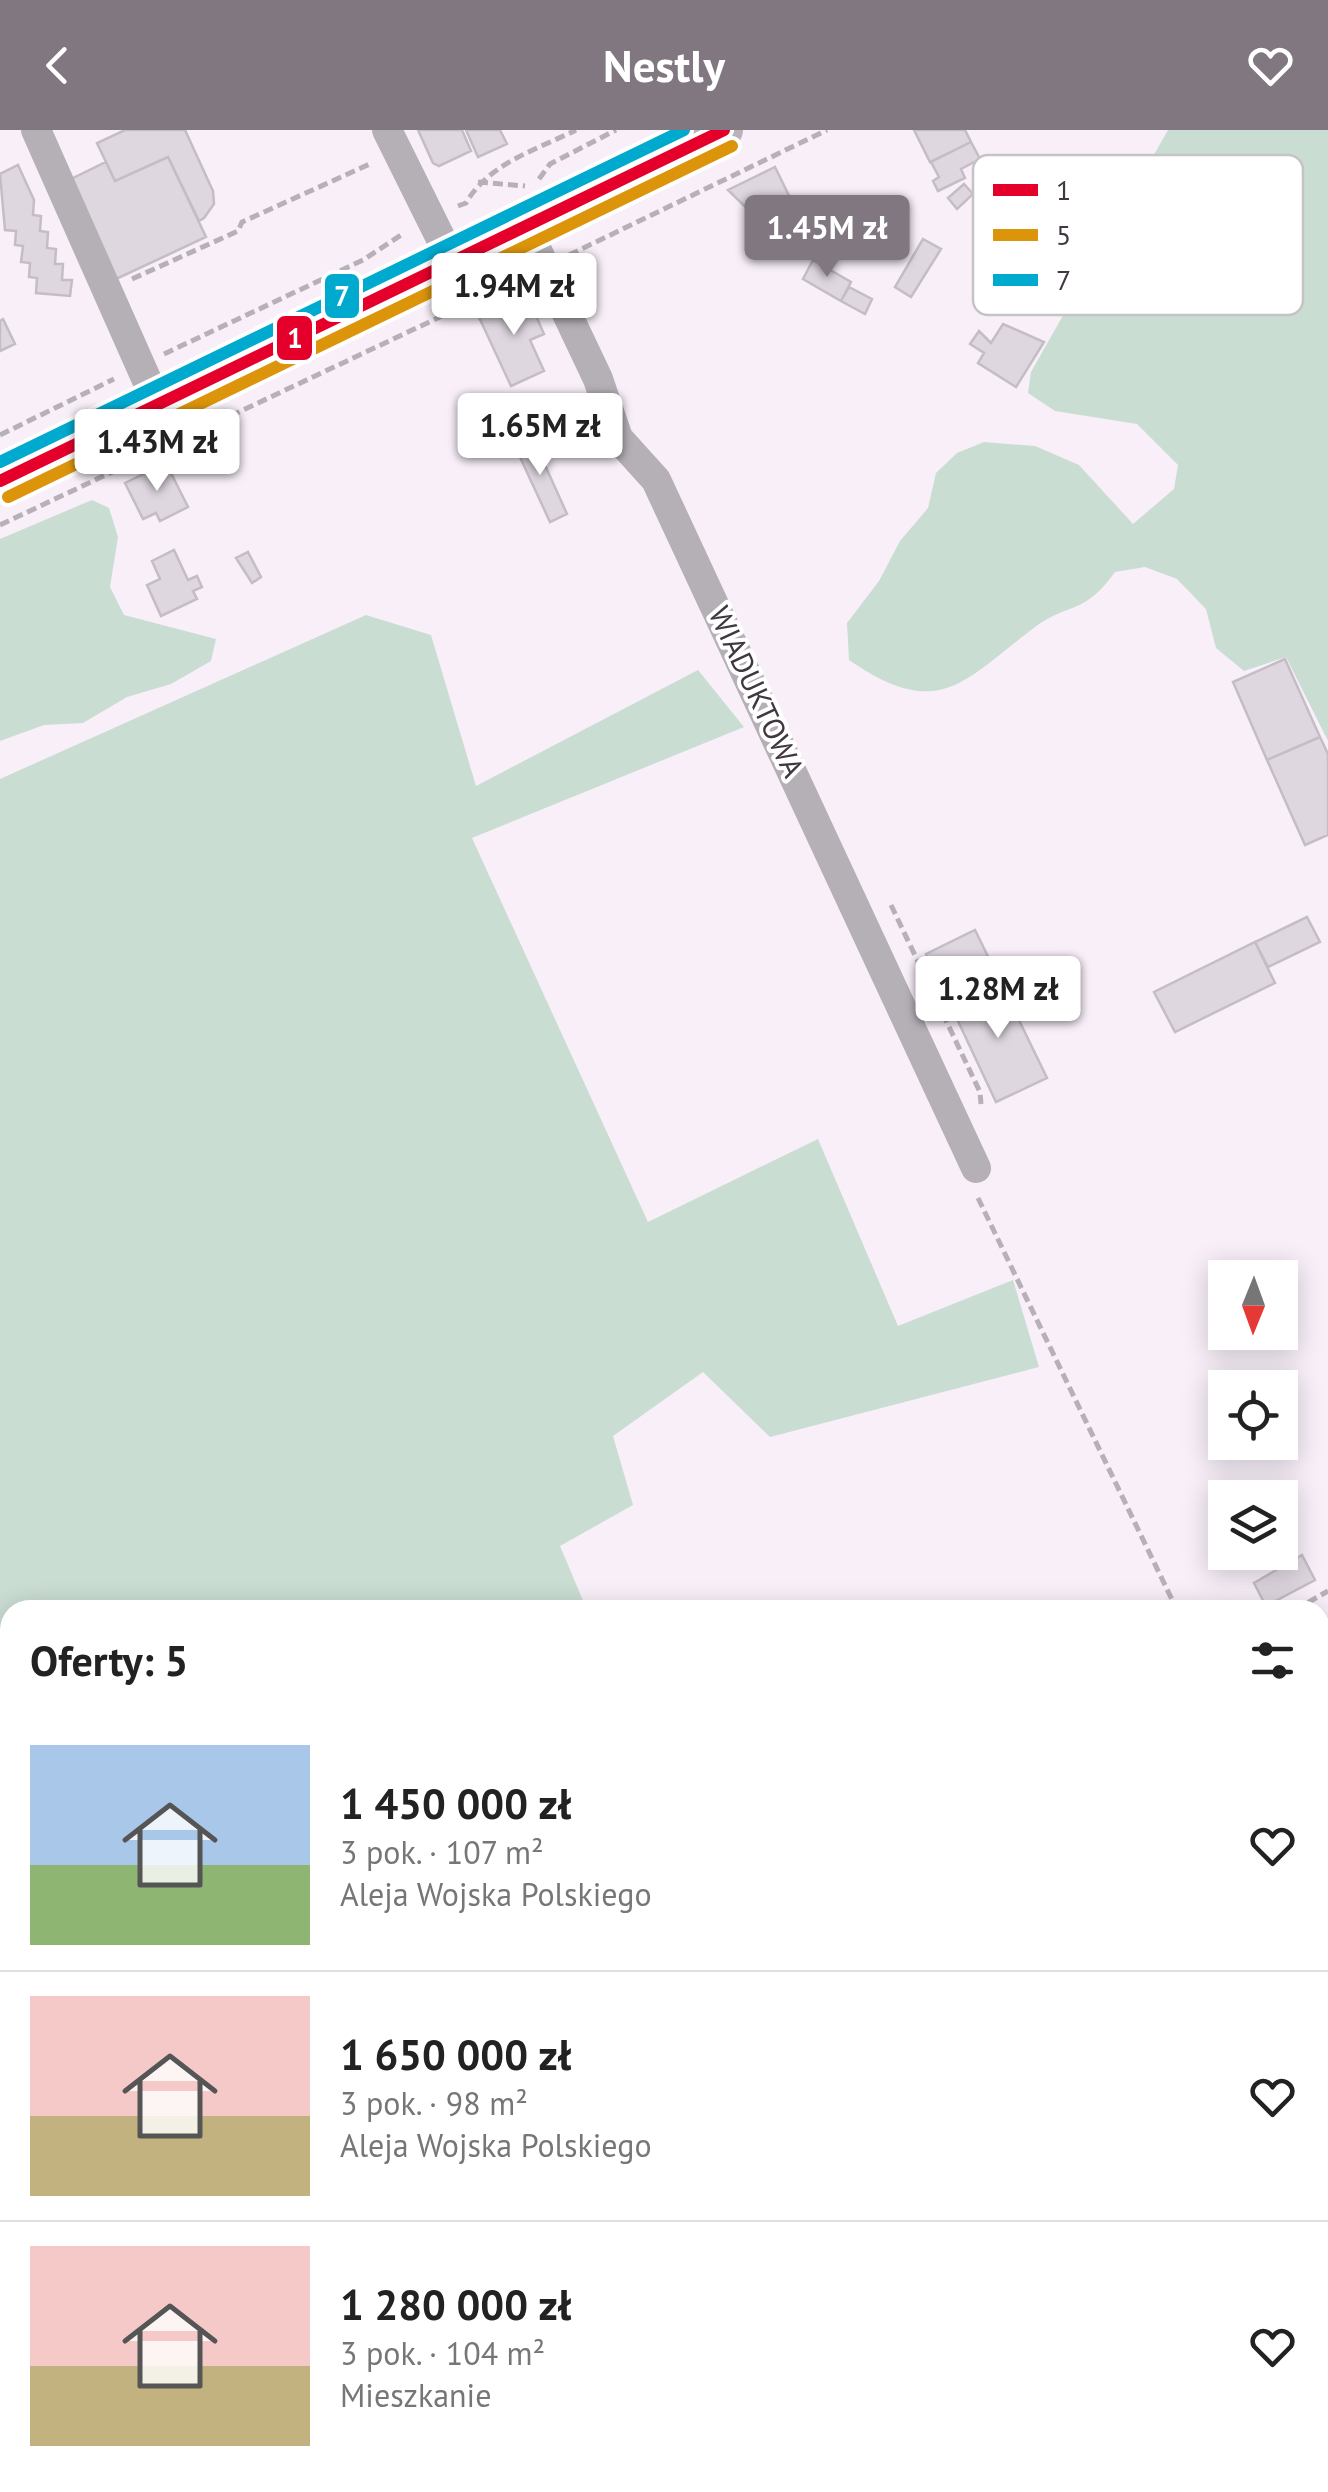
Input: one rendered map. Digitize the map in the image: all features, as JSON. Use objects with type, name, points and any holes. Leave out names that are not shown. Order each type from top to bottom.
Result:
[{"type":"main road","points":[[0,480],[724,130]]},
{"type":"street","points":[[36,130],[157,403]]},
{"type":"street","points":[[392,140],[452,261]]},
{"type":"street","name":"WIADUKTOWA","points":[[525,225],[598,379],[618,438],[656,480],[673,515],[976,1168]]},
{"type":"path","points":[[0,435],[363,260],[385,242],[466,203],[478,182],[576,130]]},
{"type":"path","points":[[478,182],[520,188],[543,177],[550,164],[616,130]]},
{"type":"path","points":[[0,525],[827,130]]},
{"type":"path","points":[[118,286],[238,231],[242,222],[392,140]]},
{"type":"path","points":[[1003,1254],[1173,1600]]},
{"type":"green space","points":[[1168,130],[1328,130],[1328,741],[1286,657],[1244,671],[1216,648],[1206,609],[1177,579],[1145,567],[1115,572],[1094,596],[1047,619],[968,678],[948,687],[928,691],[906,689],[849,660],[847,623],[879,581],[900,541],[928,508],[936,473],[957,453],[984,442],[1035,446],[1079,465],[1133,524],[1174,489],[1178,465],[1137,424],[1055,411],[1028,393],[1031,372],[1063,315],[1303,315],[1303,155],[1154,155]]},
{"type":"green space","points":[[92,500],[109,508],[118,537],[110,587],[124,615],[216,639],[211,661],[171,684],[127,697],[83,723],[44,725],[0,741],[0,539]]},
{"type":"green space","points":[[366,615],[431,635],[476,786],[698,670],[744,727],[472,838],[648,1222],[818,1139],[898,1326],[1013,1280],[1039,1367],[770,1437],[703,1372],[613,1436],[633,1505],[560,1546],[583,1600],[0,1600],[0,779]]},
{"type":"building","points":[[125,130],[185,130],[213,191],[214,204],[204,218],[199,221],[168,157],[115,181],[97,143]]},
{"type":"building","points":[[418,130],[462,130],[471,151],[439,166],[433,163]]},
{"type":"building","points":[[466,130],[500,130],[507,144],[478,157]]},
{"type":"building","points":[[914,130],[965,130],[971,142],[930,162]]},
{"type":"building","points":[[971,142],[978,155],[973,155],[973,163],[961,169],[965,178],[938,191],[933,181],[939,177],[931,162]]},
{"type":"building","points":[[168,157],[206,237],[116,279],[69,180],[106,162],[115,181]]},
{"type":"building","points":[[18,165],[34,200],[33,215],[41,216],[40,231],[48,232],[47,248],[56,249],[55,264],[63,264],[62,280],[72,280],[70,296],[36,293],[37,278],[29,277],[30,263],[21,262],[23,246],[15,245],[16,231],[5,230],[0,174]]},
{"type":"building","points":[[775,167],[794,206],[779,213],[787,228],[773,235],[765,219],[761,222],[728,190]]},
{"type":"building","points":[[964,184],[973,194],[957,209],[948,198]]},
{"type":"building","points":[[840,217],[852,241],[842,247],[829,223]]},
{"type":"building","points":[[923,239],[941,249],[911,297],[895,287]]},
{"type":"building","points":[[813,260],[851,282],[841,301],[803,279]]},
{"type":"building","points":[[849,287],[872,299],[865,314],[841,301]]},
{"type":"building","points":[[526,293],[544,334],[530,340],[544,371],[511,386],[478,315]]},
{"type":"building","points":[[3,319],[15,344],[0,351],[0,321]]},
{"type":"building","points":[[1003,324],[1044,342],[1016,387],[978,363],[984,353],[970,344],[979,331],[991,343]]},
{"type":"building","points":[[531,434],[567,514],[550,522],[513,442]]},
{"type":"building","points":[[166,463],[188,507],[160,521],[156,513],[143,519],[125,483]]},
{"type":"building","points":[[174,550],[188,580],[197,576],[202,587],[193,591],[197,599],[161,616],[147,585],[160,579],[152,561]]},
{"type":"building","points":[[248,552],[261,577],[252,583],[236,558]]},
{"type":"building","points":[[1285,659],[1320,737],[1267,760],[1233,682]]},
{"type":"building","points":[[1320,737],[1328,754],[1328,835],[1305,845],[1267,760]]},
{"type":"building","points":[[1307,917],[1320,942],[1268,967],[1255,942]]},
{"type":"building","points":[[975,930],[1000,981],[950,1004],[926,954]]},
{"type":"building","points":[[1255,942],[1275,983],[1175,1032],[1154,992]]},
{"type":"building","points":[[1000,981],[1047,1078],[996,1102],[950,1004]]},
{"type":"building","points":[[1302,1555],[1315,1580],[1277,1600],[1263,1600],[1254,1583],[1276,1570],[1298,1570],[1298,1557]]},
{"type":"transit line","name":"7","points":[[0,462],[684,130]]},
{"type":"transit line","name":"1","points":[[0,481],[724,130]]},
{"type":"transit line","name":"5","points":[[8,497],[732,146]]}]
